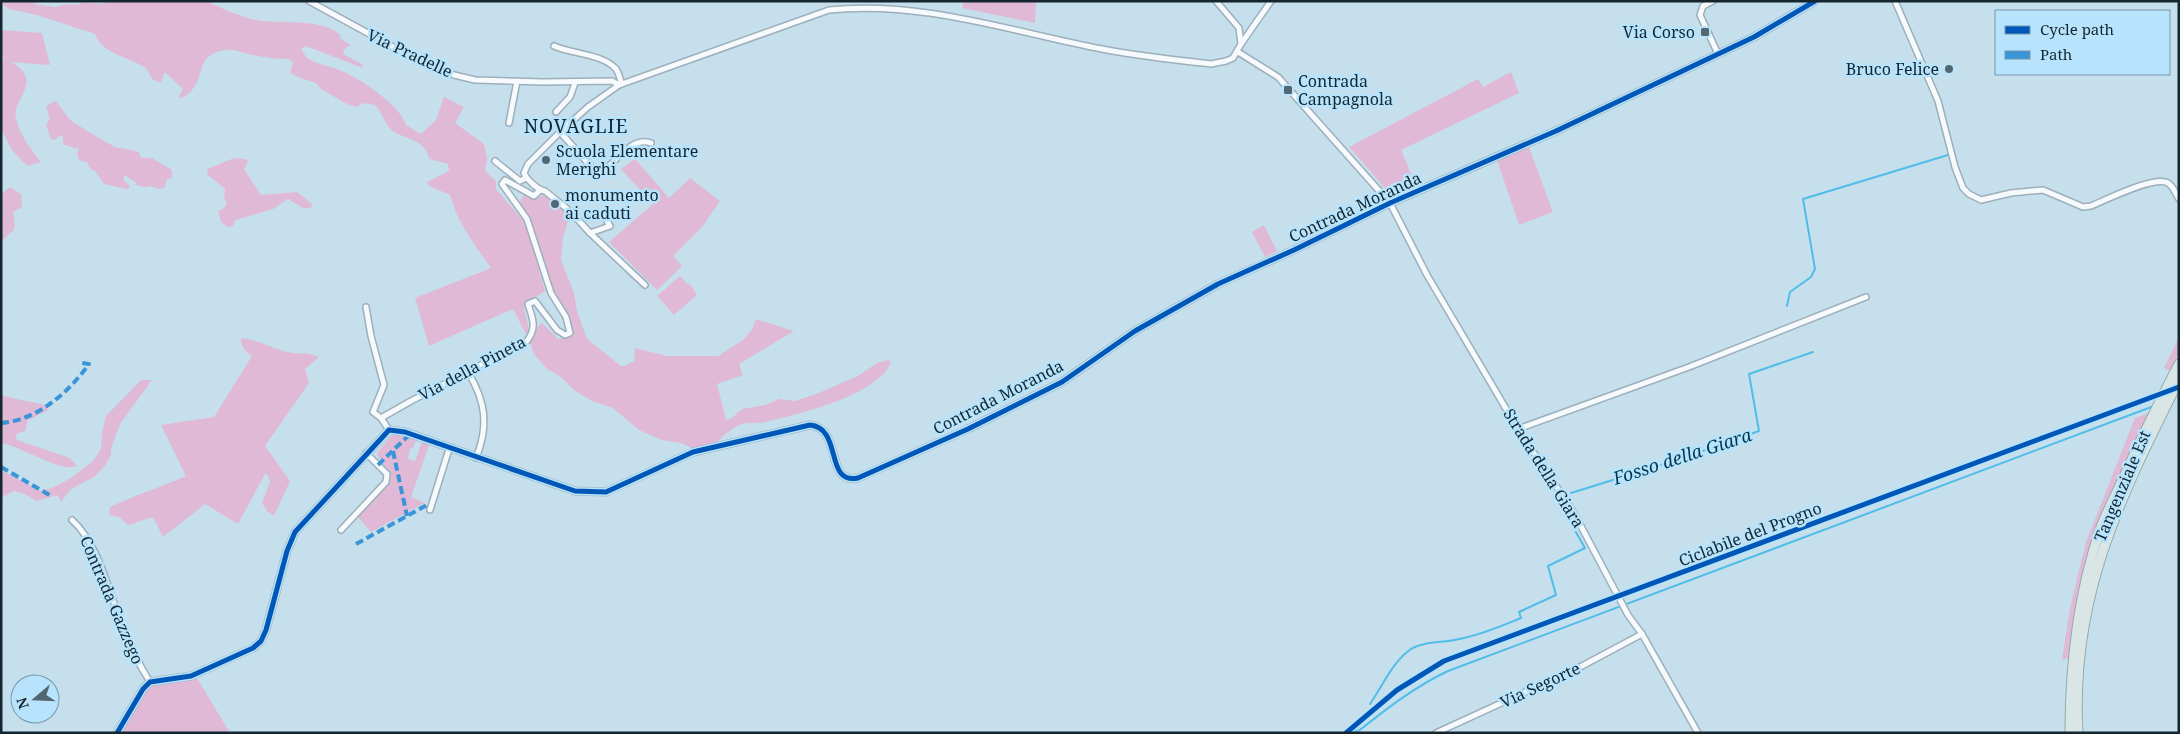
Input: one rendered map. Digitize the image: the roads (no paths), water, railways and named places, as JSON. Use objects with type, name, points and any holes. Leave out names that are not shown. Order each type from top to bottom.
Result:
[{"type":"highway","name":"Tangenziale Est","points":[[2070,733],[2070,696],[2074,640],[2085,586],[2101,529],[2147,426],[2177,367]]},
{"type":"highway","name":"Tangenziale Est","points":[[2078,733],[2081,641],[2088,600],[2101,552],[2121,500],[2179,380]]},
{"type":"street","name":"Via Pradelle","points":[[310,1],[348,24],[434,69],[454,76],[475,80],[575,83],[612,81],[621,84]]},
{"type":"street","points":[[1216,1],[1239,28],[1241,44]]},
{"type":"street","points":[[645,285],[590,233],[571,212],[545,191],[540,190],[526,178],[524,173],[528,164],[560,132],[588,107],[621,84],[830,10],[870,4],[937,10],[1102,49],[1211,64],[1226,61],[1238,52],[1241,44],[1271,1]]},
{"type":"street","points":[[1713,1],[1703,6],[1700,15],[1718,54]]},
{"type":"street","name":"Contrada Moranda","points":[[476,458],[575,491],[606,492],[693,452],[810,425],[818,426],[828,435],[839,472],[850,480],[858,478],[968,429],[1062,382],[1134,331],[1191,298],[1390,203],[1556,131],[1754,37],[1815,1]]},
{"type":"street","points":[[1895,1],[1938,101],[1955,167],[1963,188],[1976,199],[1987,200],[2011,193],[2043,190],[2083,207],[2091,206],[2151,182],[2162,180],[2170,184],[2179,199]]},
{"type":"street","points":[[554,46],[568,52],[602,59],[616,70],[621,84]]},
{"type":"street","points":[[1238,52],[1278,77],[1390,203]]},
{"type":"street","points":[[509,123],[517,81]]},
{"type":"street","points":[[556,112],[570,97],[575,83]]},
{"type":"street","points":[[560,132],[596,172],[603,172],[636,142],[644,140],[651,142]]},
{"type":"street","points":[[496,161],[520,181],[526,178]]},
{"type":"street","name":"Via della Pineta","points":[[382,418],[527,341],[534,332],[534,322],[528,304],[531,302],[534,301],[558,330],[565,335],[570,333],[566,316],[551,293],[527,219],[502,184],[505,180],[512,182],[534,196],[540,190]]},
{"type":"street","name":"Strada della Giara","points":[[1390,203],[1427,275],[1518,429],[1574,513],[1628,615],[1642,634],[1698,733]]},
{"type":"street","points":[[590,233],[610,226],[607,221]]},
{"type":"street","points":[[1518,429],[1688,367],[1866,297]]},
{"type":"street","points":[[366,307],[371,336],[384,385],[373,412],[382,418],[389,430]]},
{"type":"street","points":[[389,430],[405,432],[476,458],[484,432],[485,418],[476,384],[468,372]]},
{"type":"street","points":[[341,530],[386,482],[387,474],[366,453],[389,430]]},
{"type":"street","points":[[430,510],[449,449]]},
{"type":"street","name":"Contrada Gazzego","points":[[117,733],[143,689],[150,682],[191,676],[253,648],[261,641],[266,630],[287,551],[294,532],[366,453]]},
{"type":"street","name":"Contrada Gazzego","points":[[72,520],[82,529],[92,548],[124,631],[150,682]]},
{"type":"street","name":"Via Segorte","points":[[1436,733],[1582,666],[1642,634]]},
{"type":"waterway","name":"Fosso della Giara","points":[[1787,306],[1790,292],[1811,277],[1815,269],[1803,199],[1948,155]]},
{"type":"waterway","name":"Fosso della Giara","points":[[1571,493],[1674,461],[1759,431],[1749,374],[1813,352]]},
{"type":"waterway","points":[[1356,733],[1389,707],[1435,677],[1448,671],[2154,406]]},
{"type":"waterway","name":"Fosso della Giara","points":[[1370,704],[1393,667],[1405,654],[1416,646],[1453,640],[1491,630],[1521,618],[1519,612],[1556,595],[1548,566],[1585,548],[1557,499]]},
{"type":"waterway","name":"Fosso della Giara","points":[[1354,733],[1360,722]]},
{"type":"place","name":"Via Corso","points":[[1705,32]]},
{"type":"place","name":"Bruco Felice","points":[[1949,69]]},
{"type":"place","name":"Contrada Campagnola","points":[[1288,90]]},
{"type":"place","name":"Scuola Elementare Merighi","points":[[546,160]]},
{"type":"place","name":"monumento ai caduti","points":[[555,204]]},
{"type":"district","name":"NOVAGLIE","points":[[576,126]]}]
